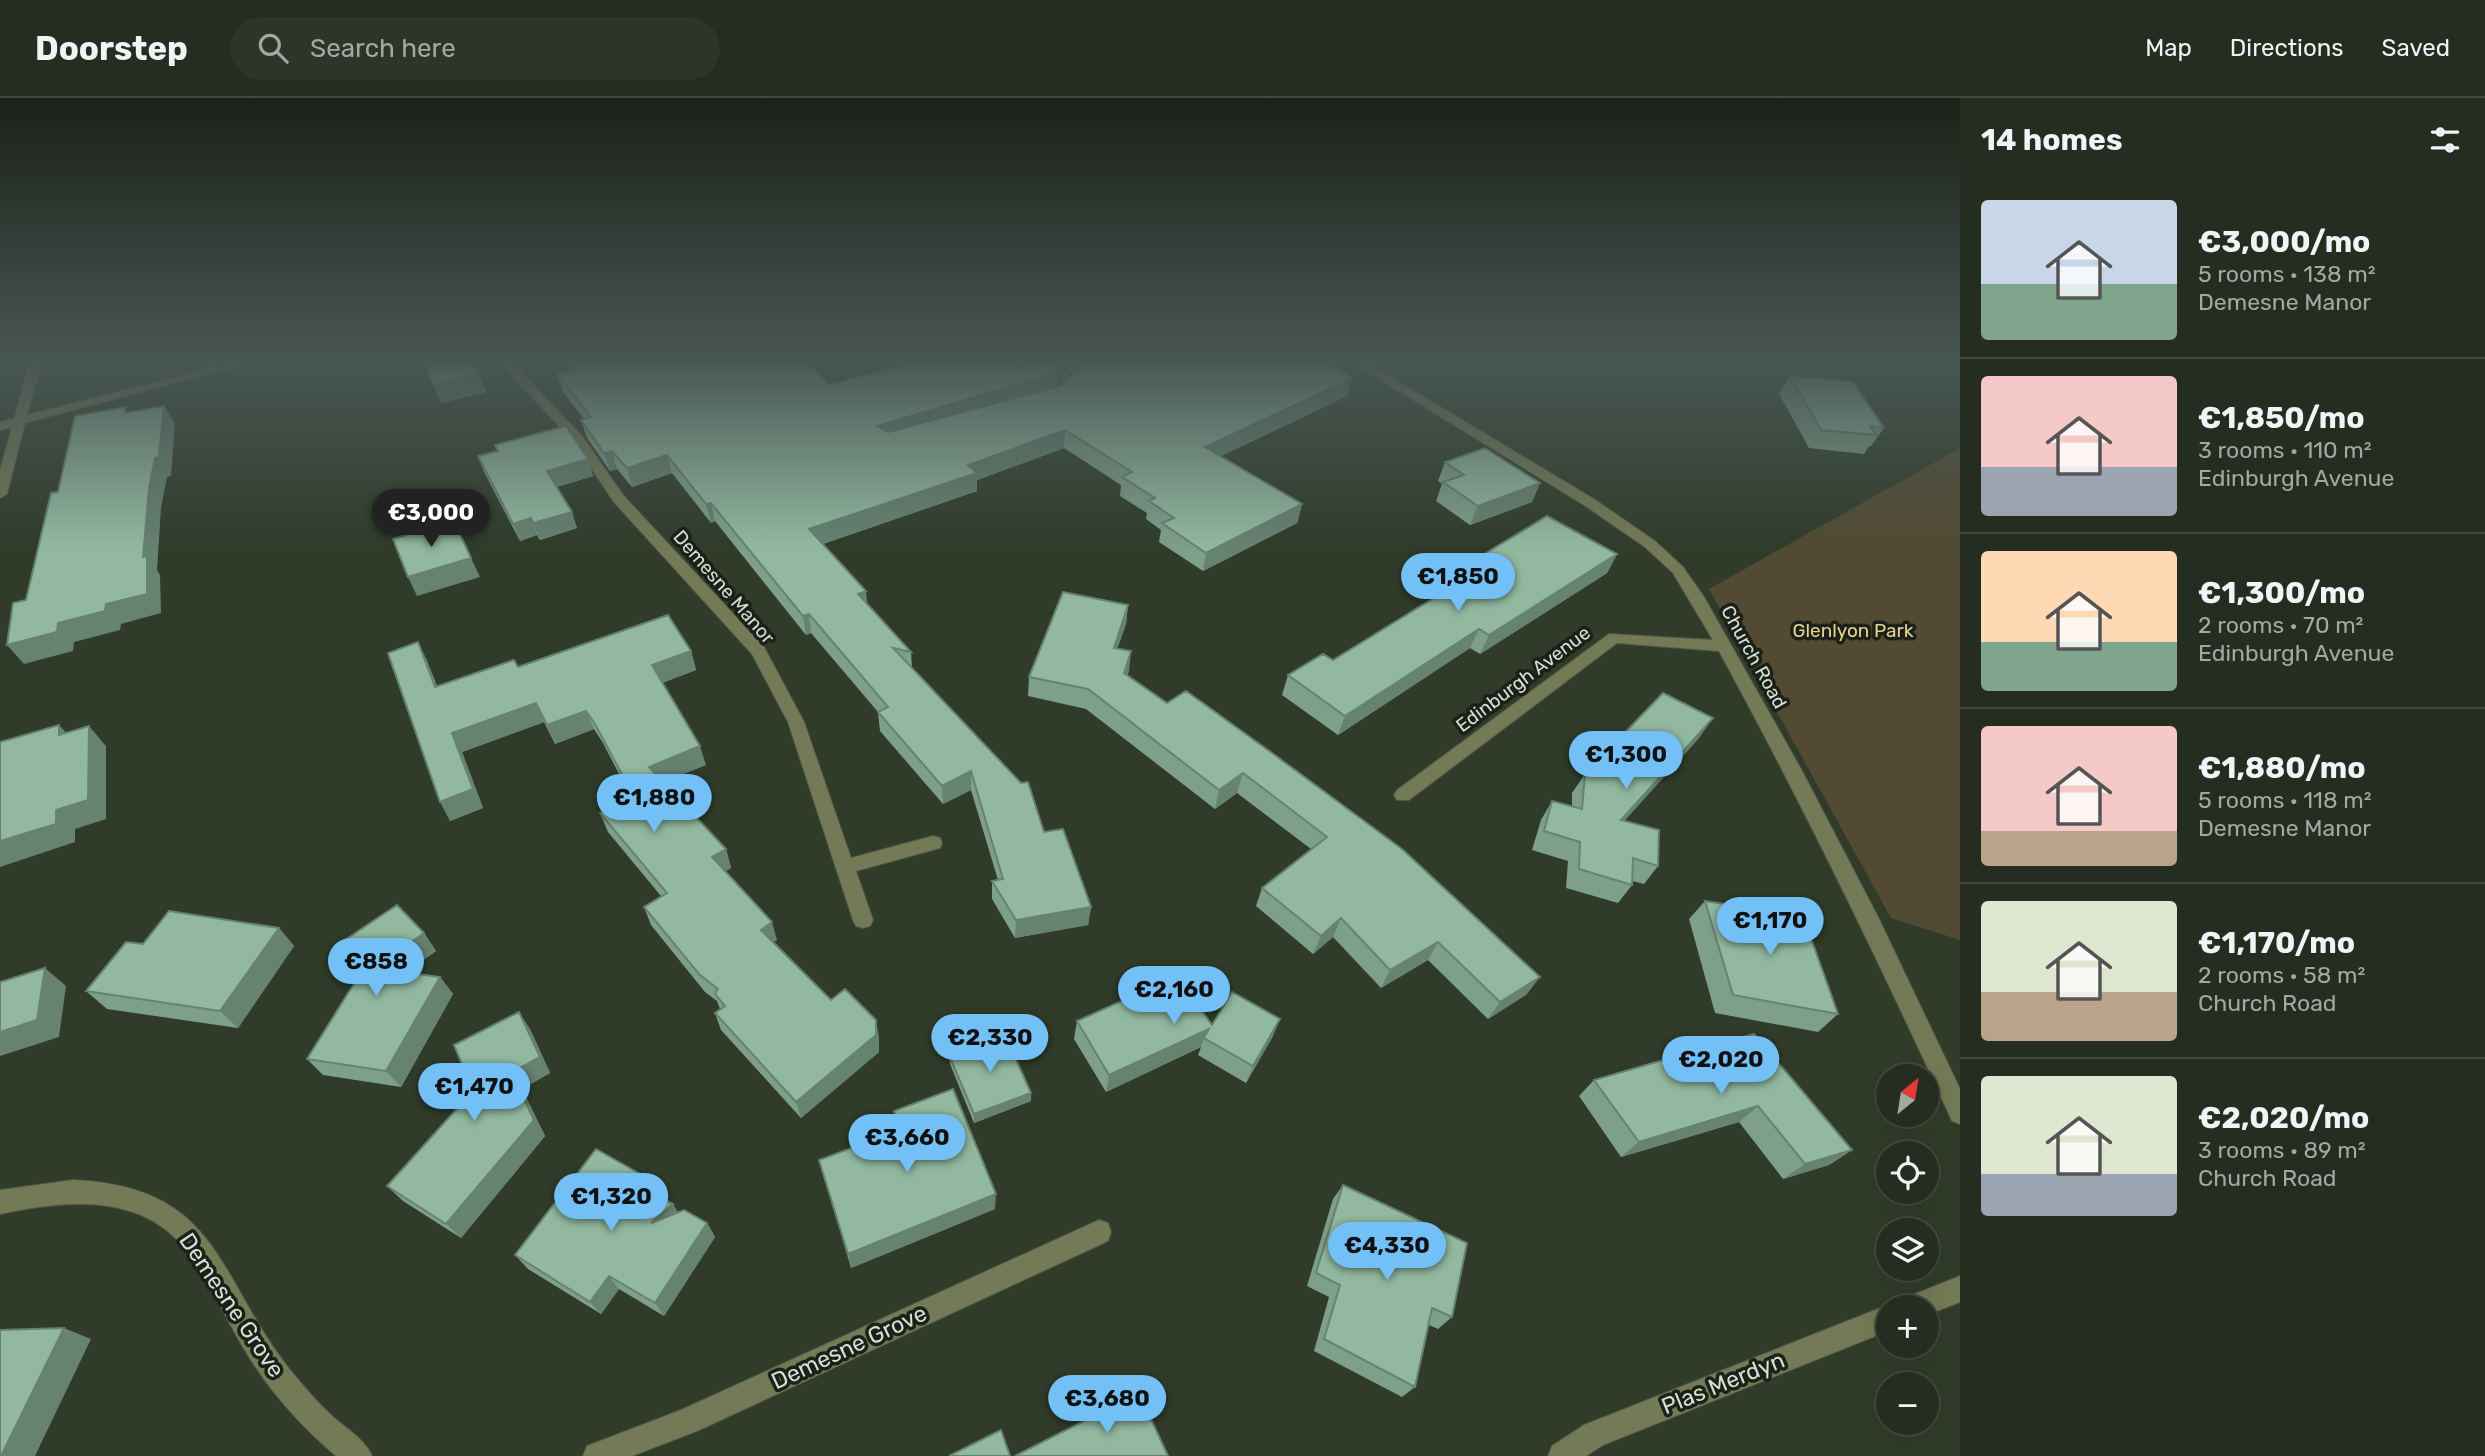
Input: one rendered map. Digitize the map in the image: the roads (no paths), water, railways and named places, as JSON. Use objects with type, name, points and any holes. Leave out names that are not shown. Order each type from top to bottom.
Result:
[{"type":"street","points":[[0,494],[19,423]]},
{"type":"street","name":"Demesne Manor","points":[[563,423],[579,440],[618,498],[758,651],[796,722],[863,920]]},
{"type":"street","name":"Church Road","points":[[1459,423],[1589,502],[1650,544],[1684,579],[1724,646],[1868,917],[1960,1113]]},
{"type":"street","name":"Edinburgh Avenue","points":[[1403,795],[1614,638],[1724,646]]},
{"type":"street","points":[[844,867],[933,843]]},
{"type":"street","name":"Demesne Grove","points":[[0,1202],[47,1193],[89,1192],[126,1198],[158,1211],[185,1231],[205,1258],[266,1360],[326,1432],[358,1456]]},
{"type":"street","name":"Demesne Grove","points":[[597,1456],[687,1421],[1099,1232]]},
{"type":"street","points":[[1939,1297],[1960,1289]]},
{"type":"street","name":"Plas Merdyn","points":[[1562,1456],[1594,1435],[1876,1323]]},
{"type":"park label","name":"Glenlyon Park","points":[[1853,630]]}]
